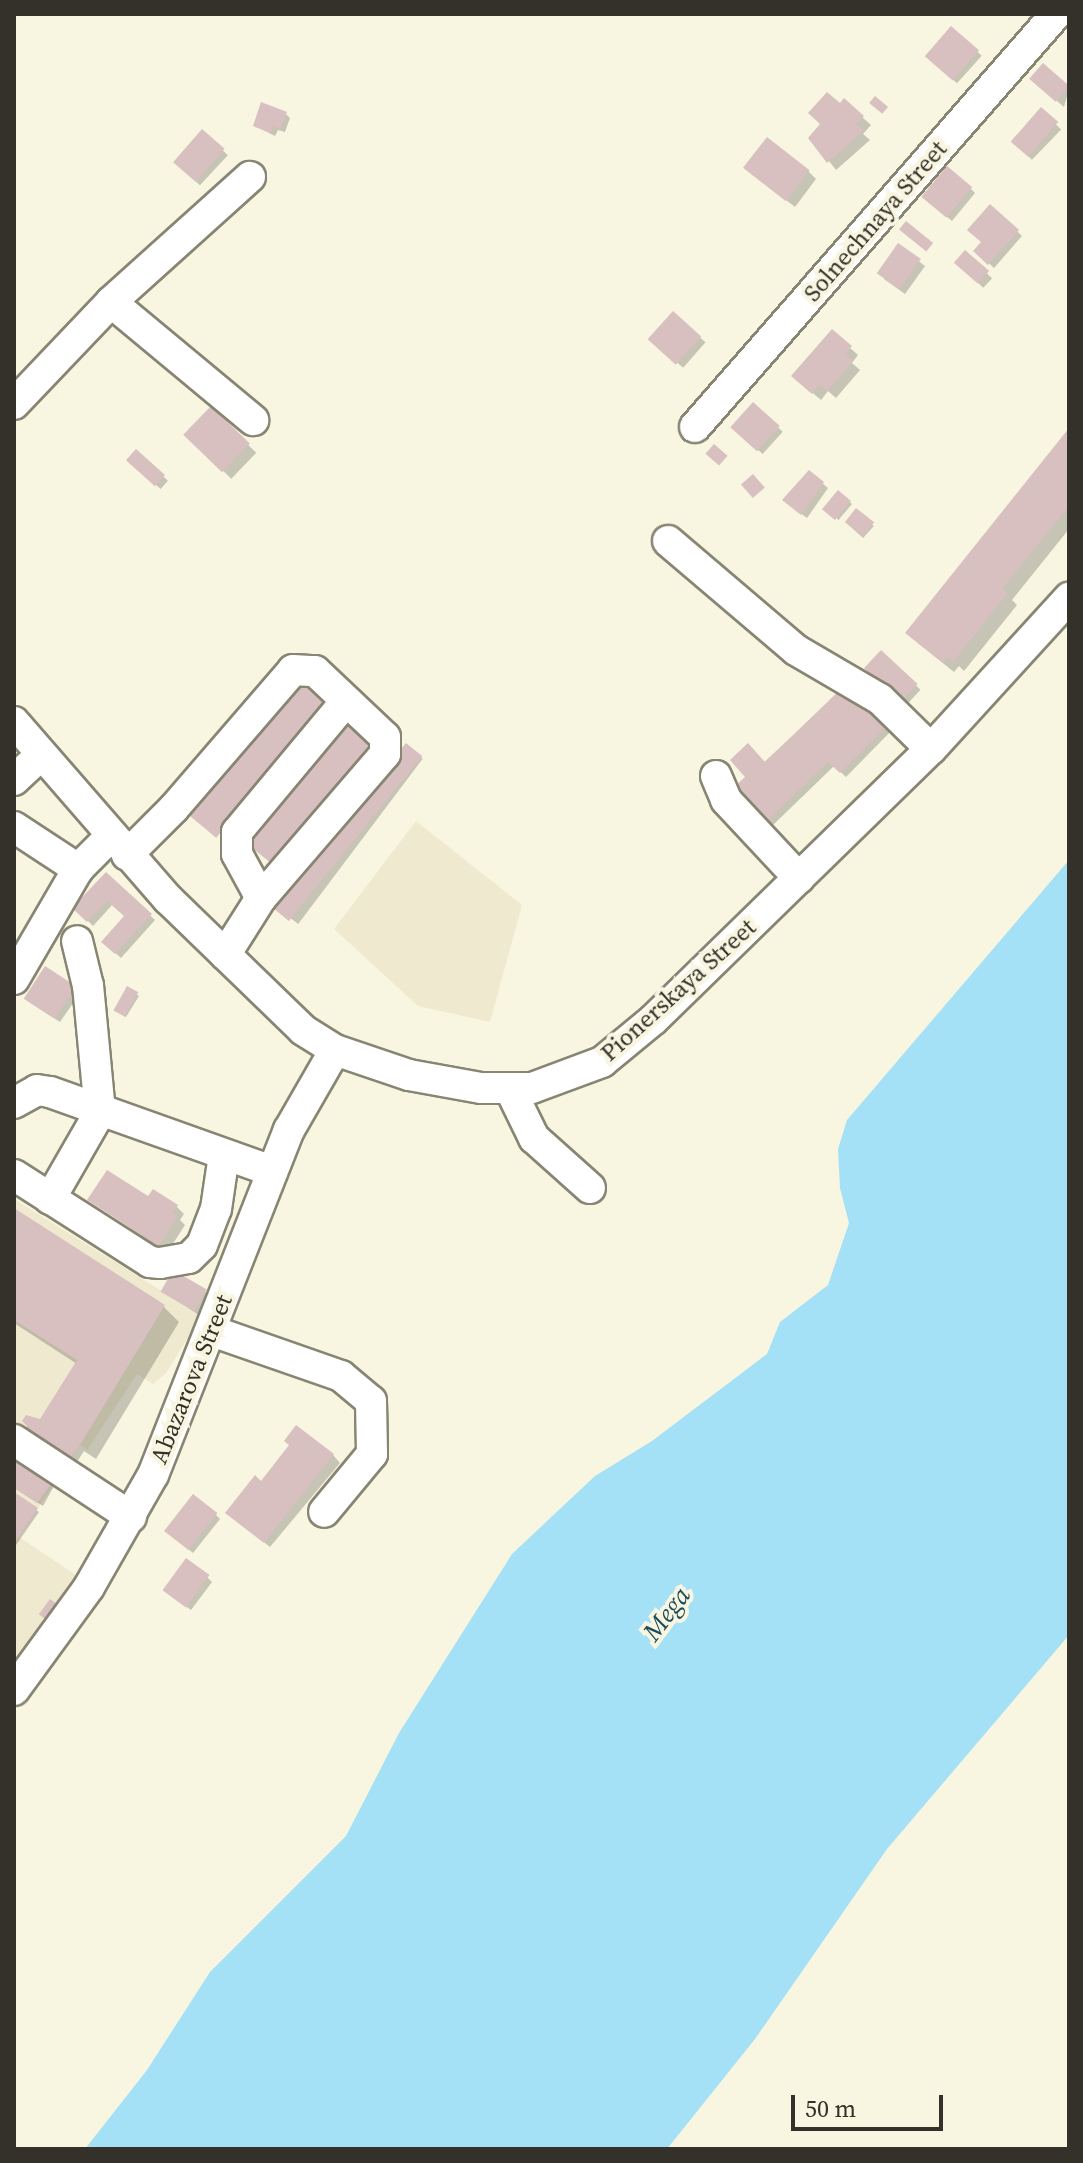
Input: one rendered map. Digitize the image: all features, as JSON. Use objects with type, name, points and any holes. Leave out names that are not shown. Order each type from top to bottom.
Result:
[{"type":"street","name":"Solnechnaya Street","points":[[695,427],[1056,14]]},
{"type":"street","points":[[14,404],[111,302],[250,177]]},
{"type":"street","points":[[111,302],[253,420]]},
{"type":"street","points":[[668,541],[796,650],[880,699],[931,749]]},
{"type":"street","name":"Pionerskaya Street","points":[[14,722],[119,846],[303,1030],[335,1050],[452,1085],[510,1089],[554,1083],[602,1062],[653,1020],[931,749],[1069,598]]},
{"type":"street","points":[[14,979],[78,869],[119,846],[174,808],[293,670],[308,667],[385,737],[385,754],[261,898],[225,955]]},
{"type":"street","points":[[261,898],[237,854],[237,832],[346,701]]},
{"type":"street","points":[[14,780],[41,755]]},
{"type":"street","points":[[716,776],[726,800],[799,878]]},
{"type":"street","points":[[14,827],[78,869]]},
{"type":"street","points":[[50,1199],[100,1112],[88,986],[77,941]]},
{"type":"street","name":"Abazarova Street","points":[[18,1675],[89,1587],[131,1517],[160,1460],[272,1171],[335,1050]]},
{"type":"street","points":[[510,1089],[534,1138],[590,1188]]},
{"type":"street","points":[[14,1103],[37,1090],[272,1171]]},
{"type":"street","points":[[14,1175],[150,1262],[189,1258],[202,1245],[216,1209],[224,1155]]},
{"type":"street","points":[[212,1331],[341,1376],[371,1401],[372,1454],[324,1512]]},
{"type":"street","points":[[14,1440],[131,1517]]},
{"type":"shaded area","points":[[416,821],[522,905],[490,1022],[418,1006],[334,929]]},
{"type":"shaded area","points":[[14,1199],[202,1316],[166,1373],[153,1384],[137,1374],[87,1450],[80,1445],[19,1537],[79,1577],[14,1663]]},
{"type":"water","name":"Mega","points":[[1069,860],[1069,1635],[887,1849],[755,2039],[667,2149],[85,2149],[147,2070],[210,1972],[346,1836],[399,1733],[512,1554],[595,1476],[652,1441],[767,1354],[780,1322],[828,1285],[849,1223],[840,1188],[838,1149],[847,1120]]},
{"type":"building","points":[[951,26],[979,50],[953,80],[925,56]]},
{"type":"building","points":[[1043,63],[1069,86],[1056,102],[1029,79]]},
{"type":"building","points":[[827,92],[840,103],[844,98],[864,116],[856,125],[864,131],[827,163],[808,138],[820,124],[808,113]]},
{"type":"building","points":[[875,96],[888,107],[882,114],[869,103]]},
{"type":"building","points":[[261,102],[287,112],[280,129],[273,126],[271,133],[253,126]]},
{"type":"building","points":[[1041,107],[1058,122],[1028,157],[1011,142]]},
{"type":"building","points":[[202,129],[225,149],[196,182],[173,162]]},
{"type":"building","points":[[767,137],[810,170],[786,201],[743,168]]},
{"type":"building","points":[[947,166],[972,187],[947,218],[921,197]]},
{"type":"building","points":[[990,204],[1019,230],[988,265],[973,251],[981,242],[967,230]]},
{"type":"building","points":[[906,221],[933,243],[926,252],[899,230]]},
{"type":"building","points":[[898,243],[921,259],[900,289],[877,273]]},
{"type":"building","points":[[965,250],[989,271],[978,284],[954,263]]},
{"type":"building","points":[[673,311],[701,336],[676,365],[648,339]]},
{"type":"building","points":[[832,329],[852,346],[845,354],[853,361],[827,392],[819,385],[812,394],[791,376]]},
{"type":"building","points":[[753,402],[780,426],[757,451],[730,427]]},
{"type":"building","points":[[211,406],[250,444],[222,472],[183,435]]},
{"type":"building","points":[[1069,428],[1069,506],[1002,589],[1008,593],[953,662],[947,657],[943,663],[905,633]]},
{"type":"building","points":[[714,444],[728,456],[719,466],[705,454]]},
{"type":"building","points":[[136,449],[165,475],[155,486],[126,460]]},
{"type":"building","points":[[809,470],[824,482],[801,515],[782,500]]},
{"type":"building","points":[[753,474],[765,488],[753,498],[741,484]]},
{"type":"building","points":[[838,490],[851,501],[835,520],[822,509]]},
{"type":"building","points":[[856,508],[874,522],[863,536],[845,522]]},
{"type":"building","points":[[881,650],[918,684],[901,702],[864,668]]},
{"type":"building","points":[[304,674],[333,698],[216,838],[187,813]]},
{"type":"building","points":[[843,687],[892,721],[840,773],[828,762],[766,822],[733,788],[745,777],[730,760],[748,743],[765,762]]},
{"type":"building","points":[[343,722],[373,746],[275,866],[245,842]]},
{"type":"building","points":[[406,743],[422,756],[289,921],[273,908]]},
{"type":"building","points":[[106,872],[152,914],[115,954],[101,942],[124,916],[107,901],[87,922],[72,908]]},
{"type":"building","points":[[45,966],[76,986],[55,1019],[24,999]]},
{"type":"building","points":[[127,986],[138,992],[125,1017],[113,1010]]},
{"type":"building","points":[[107,1170],[148,1196],[153,1189],[178,1205],[173,1213],[178,1216],[159,1246],[87,1200]]},
{"type":"building","points":[[14,1208],[165,1305],[80,1445],[37,1503],[14,1488],[14,1460],[19,1464],[37,1436],[22,1421],[26,1415],[40,1419],[77,1360],[14,1320]]},
{"type":"building","points":[[173,1270],[207,1290],[194,1311],[160,1292]]},
{"type":"building","points":[[296,1425],[334,1454],[264,1543],[225,1513],[255,1475],[261,1481],[289,1445],[284,1441]]},
{"type":"building","points":[[14,1492],[38,1508],[14,1544]]},
{"type":"building","points":[[193,1494],[217,1513],[188,1550],[164,1531]]},
{"type":"building","points":[[186,1558],[209,1575],[186,1607],[162,1590]]},
{"type":"building","points":[[50,1599],[57,1604],[46,1620],[39,1614]]}]
